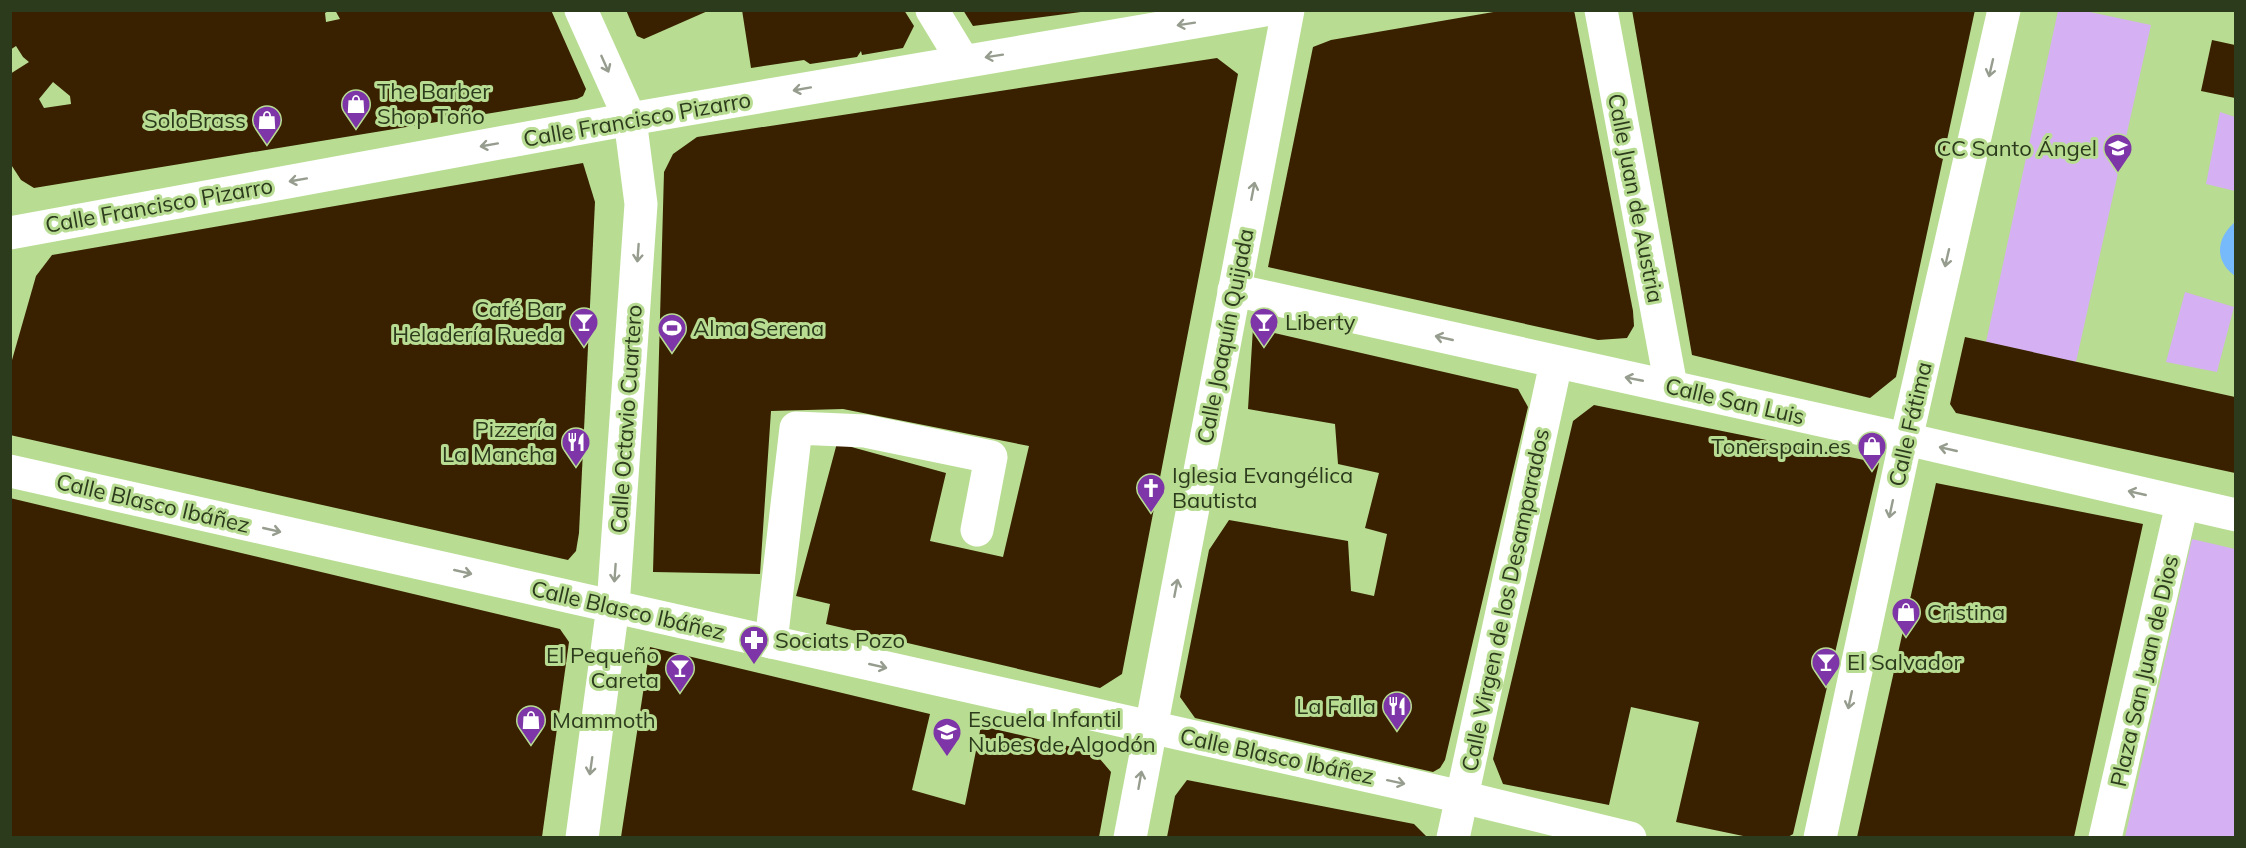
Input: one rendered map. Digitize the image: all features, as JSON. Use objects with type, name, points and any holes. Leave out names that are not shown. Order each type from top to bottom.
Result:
[{"type":"street","name":"Calle Octavio Cuartero","points":[[581,10],[630,119],[641,204],[613,606],[582,837]]},
{"type":"street","points":[[932,10],[963,61]]},
{"type":"street","name":"Calle Francisco Pizarro","points":[[10,233],[630,119],[1265,10]]},
{"type":"street","name":"Calle Joaquín Quijada","points":[[1130,837],[1288,10]]},
{"type":"street","name":"Calle Juan de Austria","points":[[1601,10],[1671,387]]},
{"type":"street","name":"Calle Fátima","points":[[1820,837],[1906,439],[2004,10]]},
{"type":"street","name":"Calle San Luis","points":[[1234,290],[1906,439],[2235,515]]},
{"type":"street","name":"Calle Virgen de los Desamparados","points":[[1453,837],[1556,363]]},
{"type":"street","points":[[771,642],[796,428],[865,431],[991,457],[977,530]]},
{"type":"street","name":"Calle Blasco Ibáñez","points":[[10,471],[1462,797],[1630,837]]},
{"type":"street","name":"Plaza San Juan de Dios","points":[[2105,837],[2182,504]]},
{"type":"shaded area","points":[[2058,11],[2085,11],[2151,25],[2076,362],[1986,342]]},
{"type":"shaded area","points":[[2220,112],[2235,117],[2235,191],[2206,184]]},
{"type":"shaded area","points":[[2185,292],[2234,307],[2217,372],[2166,362]]},
{"type":"shaded area","points":[[2192,539],[2235,549],[2235,837],[2125,837]]},
{"type":"water","points":[[2235,222],[2235,276],[2223,263],[2220,249],[2224,235]]},
{"type":"building","points":[[10,10],[330,10],[325,13],[326,22],[340,19],[335,10],[551,10],[586,89],[583,96],[577,99],[34,188],[21,180],[10,163],[10,74],[29,62],[16,46],[10,50]],"holes":[[[53,82],[70,96],[71,104],[44,108],[39,99]]]},
{"type":"building","points":[[626,10],[710,10],[644,39],[637,36]]},
{"type":"building","points":[[742,10],[904,10],[914,26],[903,48],[862,55],[861,51],[857,57],[810,64],[804,60],[751,68]]},
{"type":"building","points":[[963,10],[1081,10],[1081,12],[973,26]]},
{"type":"building","points":[[1505,10],[1574,10],[1633,311],[1634,326],[1627,338],[1598,340],[1268,267],[1313,47],[1331,40]]},
{"type":"building","points":[[1632,10],[1975,10],[1896,377],[1870,398],[1692,355]]},
{"type":"building","points":[[2212,40],[2235,45],[2235,98],[2201,91]]},
{"type":"building","points":[[1217,58],[1238,74],[1122,674],[1100,688],[826,624],[830,604],[796,596],[837,443],[946,473],[930,541],[1003,557],[1029,446],[843,409],[771,411],[760,574],[653,572],[664,172],[673,154],[697,137]]},
{"type":"building","points":[[583,163],[595,202],[579,533],[576,551],[568,560],[10,435],[10,367],[36,276],[52,255]]},
{"type":"building","points":[[1253,328],[1518,389],[1528,407],[1445,760],[1440,768],[1433,772],[1195,718],[1180,697],[1209,550],[1229,520],[1348,541],[1351,591],[1374,596],[1387,534],[1365,528],[1379,473],[1338,464],[1335,424],[1248,409]]},
{"type":"building","points":[[1965,337],[2235,397],[2235,473],[1956,413],[1950,404]]},
{"type":"building","points":[[1594,405],[1879,463],[1793,834],[1788,837],[1748,837],[1676,822],[1699,722],[1631,707],[1609,805],[1503,784],[1493,759],[1573,421]]},
{"type":"building","points":[[1936,483],[2143,524],[2074,837],[1857,837]]},
{"type":"building","points":[[10,498],[560,629],[569,642],[542,837],[10,837]]},
{"type":"building","points":[[650,647],[930,714],[912,790],[965,805],[981,726],[1094,752],[1111,772],[1099,837],[621,837]]},
{"type":"building","points":[[1187,780],[1414,824],[1427,837],[1167,837],[1175,796]]},
{"type":"place","name":"The Barber Shop Toño","points":[[356,130]]},
{"type":"place","name":"SoloBrass","points":[[267,146]]},
{"type":"place","name":"CC Santo Ángel","points":[[2118,174]]},
{"type":"place","name":"Café Bar Heladería Rueda","points":[[584,348]]},
{"type":"place","name":"Liberty","points":[[1264,348]]},
{"type":"place","name":"Alma Serena","points":[[672,354]]},
{"type":"place","name":"Pizzería La Mancha","points":[[576,468]]},
{"type":"place","name":"Tonerspain.es","points":[[1872,472]]},
{"type":"place","name":"Iglesia Evangélica Bautista","points":[[1151,514]]},
{"type":"place","name":"Cristina","points":[[1906,638]]},
{"type":"place","name":"Sociats Pozo","points":[[754,666]]},
{"type":"place","name":"El Salvador","points":[[1826,688]]},
{"type":"place","name":"El Pequeño Careta","points":[[680,694]]},
{"type":"place","name":"La Falla","points":[[1397,732]]},
{"type":"place","name":"Mammoth","points":[[531,746]]},
{"type":"place","name":"Escuela Infantil Nubes de Algodón","points":[[947,758]]}]
